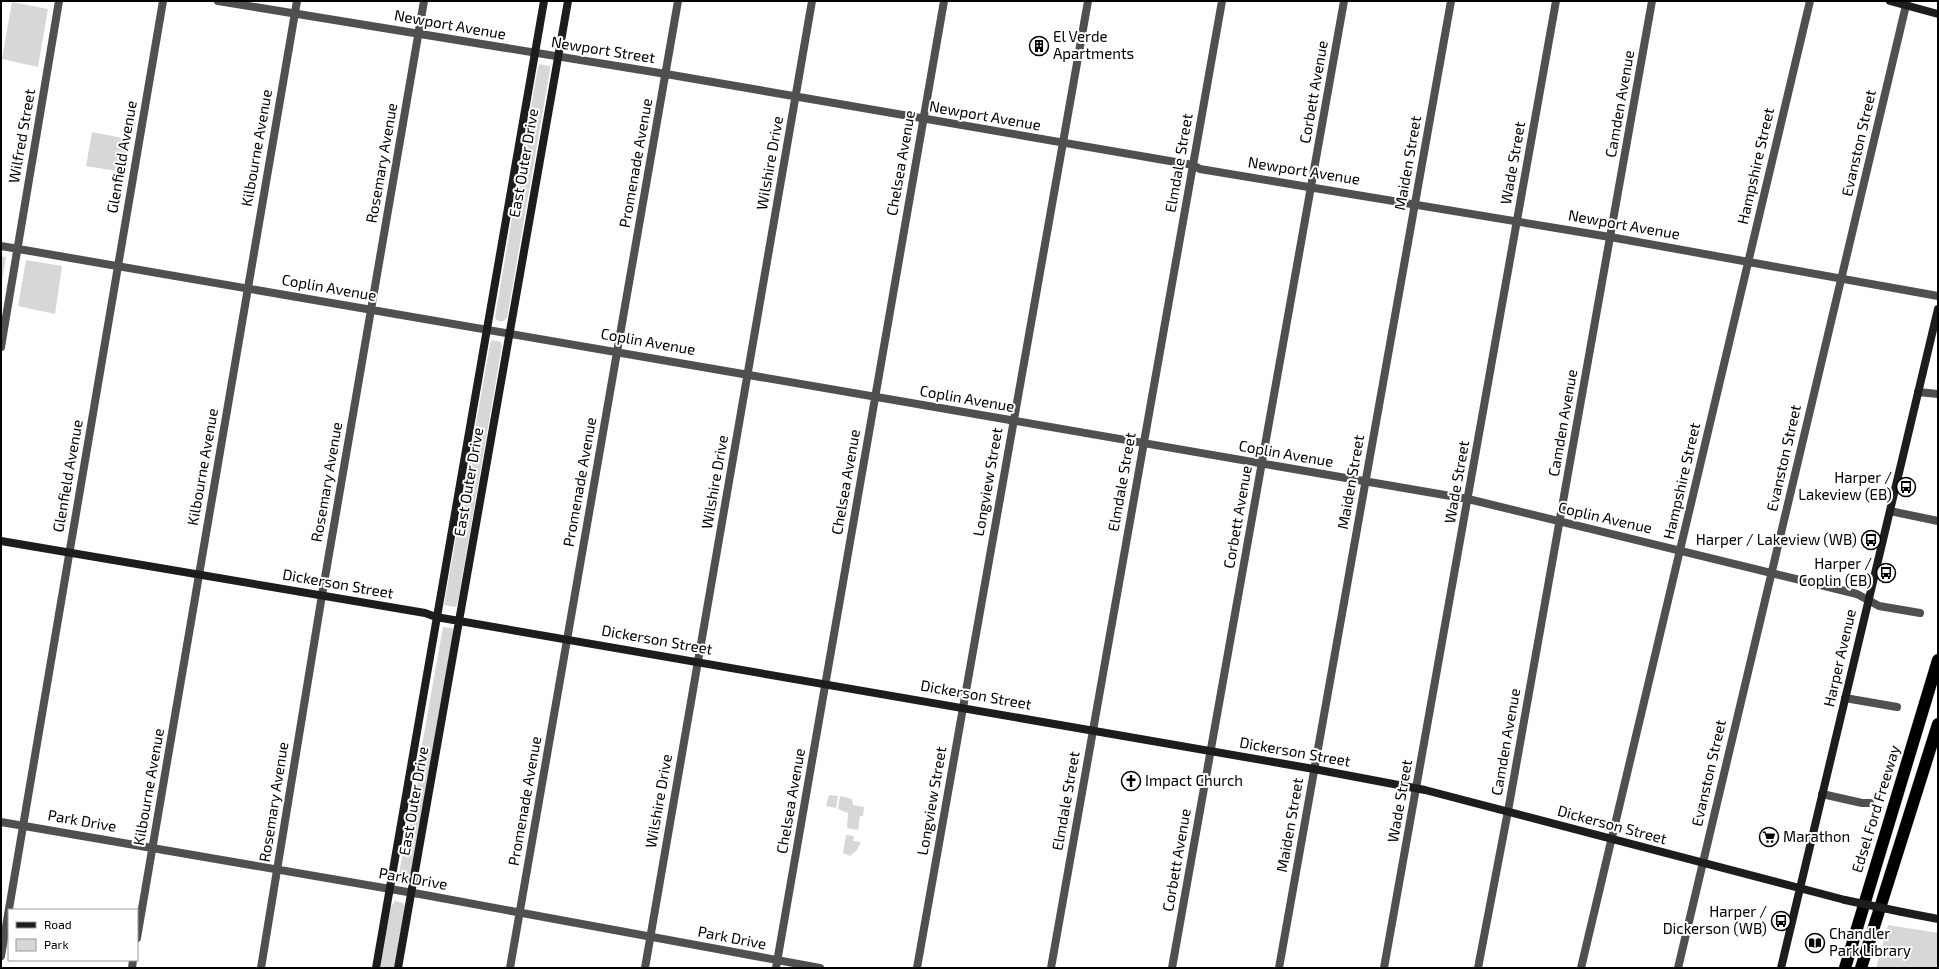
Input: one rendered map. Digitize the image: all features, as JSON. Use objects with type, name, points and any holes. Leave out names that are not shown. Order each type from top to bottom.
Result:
[{"type":"highway","name":"Edsel Ford Freeway","points":[[1845,968],[1938,660]]},
{"type":"highway","points":[[1860,968],[1938,724]]},
{"type":"street","name":"Wilfred Street","points":[[1,347],[59,1]]},
{"type":"street","name":"Glenfield Avenue","points":[[9,909],[163,1]]},
{"type":"street","name":"Newport Avenue","points":[[218,1],[536,53]]},
{"type":"street","name":"Kilbourne Avenue","points":[[138,932],[296,1]]},
{"type":"street","name":"Rosemary Avenue","points":[[261,968],[322,595],[424,1]]},
{"type":"street","name":"East Outer Drive","points":[[376,968],[544,1]]},
{"type":"street","name":"East Outer Drive","points":[[398,968],[460,621],[557,56],[568,1]]},
{"type":"street","name":"Promenade Avenue","points":[[510,968],[678,1]]},
{"type":"street","name":"Wilshire Drive","points":[[645,968],[812,1]]},
{"type":"street","name":"Chelsea Avenue","points":[[777,964],[944,1]]},
{"type":"street","name":"Longview Street","points":[[917,968],[1088,1]]},
{"type":"street","name":"Elmdale Street","points":[[1051,968],[1222,1]]},
{"type":"street","name":"Corbett Avenue","points":[[1172,968],[1344,1]]},
{"type":"street","name":"Maiden Street","points":[[1279,968],[1451,1]]},
{"type":"street","name":"Wade Street","points":[[1384,968],[1556,1]]},
{"type":"street","name":"Camden Avenue","points":[[1478,968],[1508,811],[1652,1]]},
{"type":"street","name":"Hampshire Street","points":[[1581,968],[1810,1]]},
{"type":"street","points":[[1890,1],[1907,3],[1938,14]]},
{"type":"street","name":"Evanston Street","points":[[1678,968],[1907,3]]},
{"type":"street","name":"Newport Street","points":[[536,53],[666,74]]},
{"type":"street","name":"Newport Avenue","points":[[666,74],[1193,165],[1200,169],[1311,186],[1748,261],[1938,296]]},
{"type":"street","name":"Coplin Avenue","points":[[1,246],[617,351],[1143,444],[1468,499],[1857,594],[1879,606],[1920,613]]},
{"type":"street","name":"Harper Avenue","points":[[1781,968],[1938,309]]},
{"type":"street","points":[[1918,392],[1938,394]]},
{"type":"street","points":[[1890,511],[1938,521]]},
{"type":"street","name":"Dickerson Street","points":[[1,541],[322,595],[425,613],[436,617],[698,661],[1314,769],[1416,789],[1508,811],[1800,889],[1938,919]]},
{"type":"street","points":[[1845,698],[1897,707]]},
{"type":"street","points":[[1822,794],[1862,803],[1870,803]]},
{"type":"street","name":"Park Drive","points":[[1,822],[412,893],[650,937],[777,964],[820,968]]},
{"type":"street","name":"Glenfield Avenue","points":[[1,956],[8,916]]},
{"type":"green space","points":[[12,2],[48,9],[38,67],[2,59]]},
{"type":"green space","points":[[539,64],[550,66],[550,70],[507,318],[502,322],[496,320],[495,317]]},
{"type":"green space","points":[[92,132],[128,139],[123,172],[86,166]]},
{"type":"green space","points":[[1,256],[6,257],[1,288]]},
{"type":"green space","points":[[26,260],[62,266],[55,314],[18,306]]},
{"type":"green space","points":[[492,340],[501,342],[502,346],[456,607],[444,605],[490,344]]},
{"type":"green space","points":[[443,627],[452,628],[454,631],[410,881],[406,885],[399,883],[398,880]]},
{"type":"green space","points":[[829,795],[838,796],[836,808],[826,806]]},
{"type":"green space","points":[[840,796],[852,799],[853,805],[864,807],[863,816],[860,816],[858,830],[847,828],[848,813],[838,809]]},
{"type":"green space","points":[[846,835],[854,836],[853,841],[861,842],[857,850],[850,856],[843,853]]},
{"type":"green space","points":[[395,901],[403,903],[405,906],[394,968],[380,968],[391,907]]},
{"type":"green space","points":[[1888,925],[1938,933],[1938,968],[1876,968]]},
{"type":"place","name":"El Verde Apartments","points":[[1039,46]]},
{"type":"place","name":"Harper / Lakeview (EB)","points":[[1906,487]]},
{"type":"place","name":"Harper / Lakeview (WB)","points":[[1871,540]]},
{"type":"place","name":"Harper / Coplin (EB)","points":[[1886,573]]},
{"type":"place","name":"Impact Church","points":[[1131,781]]},
{"type":"place","name":"Marathon","points":[[1769,837]]},
{"type":"place","name":"Harper / Dickerson (WB)","points":[[1781,921]]},
{"type":"place","name":"Chandler Park Library","points":[[1815,943]]}]
